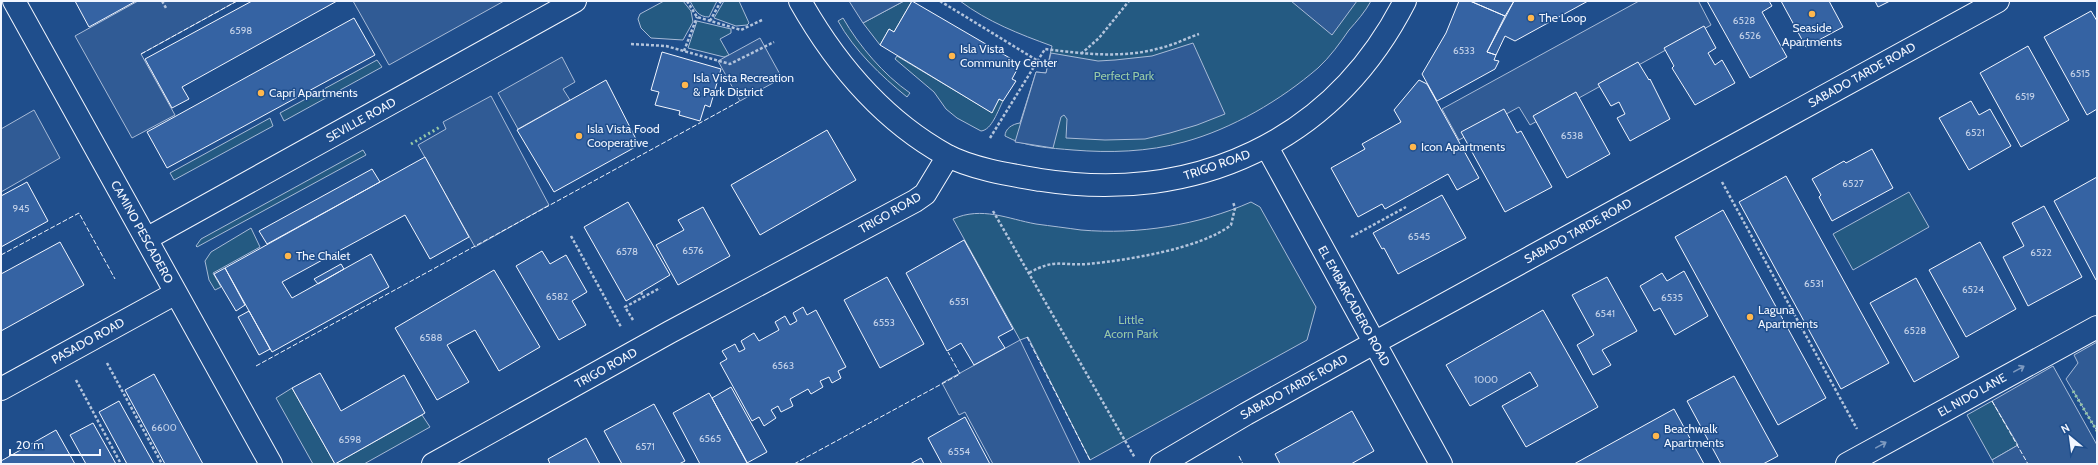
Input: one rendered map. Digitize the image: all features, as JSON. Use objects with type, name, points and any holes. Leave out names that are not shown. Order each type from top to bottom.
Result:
[{"type":"street","name":"CAMINO PESCADERO","points":[[14,1],[271,464]]},
{"type":"street","name":"SEVILLE ROAD","points":[[146,239],[575,1]]},
{"type":"street","points":[[800,1],[819,33],[850,74],[911,133],[948,156]]},
{"type":"street","name":"TRIGO ROAD","points":[[433,464],[670,332],[915,201],[925,194],[948,156],[988,169],[1072,185],[1125,185],[1178,178],[1237,160],[1268,147],[1307,120],[1356,76],[1392,26],[1405,1]]},
{"type":"street","name":"SABADO TARDE ROAD","points":[[1161,464],[1246,414],[1374,343],[1998,1]]},
{"type":"street","name":"EL EMBARCADERO ROAD","points":[[1268,147],[1441,464]]},
{"type":"street","name":"PASADO ROAD","points":[[1,389],[176,293]]},
{"type":"street","name":"EL NIDO LANE","points":[[1847,464],[2097,327]]},
{"type":"path","points":[[162,1],[166,8]]},
{"type":"path","points":[[687,1],[697,17],[741,30],[762,20]]},
{"type":"path","points":[[710,20],[721,1]]},
{"type":"path","points":[[940,1],[1038,61]]},
{"type":"path","points":[[1081,54],[1099,38],[1129,1]]},
{"type":"path","points":[[684,51],[697,17]]},
{"type":"path","points":[[990,138],[1045,49],[1107,56],[1138,53],[1164,47],[1199,34]]},
{"type":"path","points":[[631,44],[633,46],[666,46],[732,64],[774,42]]},
{"type":"path","points":[[1710,159],[1870,451]]},
{"type":"path","points":[[1029,273],[1043,265],[1053,262],[1082,264],[1118,261],[1200,242],[1231,225],[1235,208],[1233,202]]},
{"type":"path","points":[[1351,237],[1406,207]]},
{"type":"path","points":[[993,210],[1138,464]]},
{"type":"path","points":[[571,236],[621,327]]},
{"type":"path","points":[[633,320],[625,307],[660,288]]},
{"type":"path","points":[[641,292],[643,297]]},
{"type":"path","points":[[107,363],[162,464]]},
{"type":"path","points":[[76,380],[121,464]]},
{"type":"green space","points":[[664,1],[683,1],[691,11],[693,22],[683,40],[651,38],[641,28],[638,19],[640,14]]},
{"type":"green space","points":[[690,1],[717,1],[709,17],[705,17],[695,10]]},
{"type":"green space","points":[[724,1],[739,1],[749,23],[747,25],[736,26],[714,18]]},
{"type":"green space","points":[[904,1],[912,1],[894,32],[889,29],[880,45],[863,23]]},
{"type":"green space","name":"Perfect Park","points":[[960,1],[1371,1],[1364,13],[1349,30],[1335,50],[1318,68],[1304,80],[1272,102],[1238,121],[1184,142],[1157,148],[1129,151],[1087,151],[1055,149],[1021,143],[1005,136],[1006,131],[1010,127],[1014,124],[1020,123],[1036,72],[1046,73],[1052,46],[993,21]]},
{"type":"green space","points":[[843,18],[849,29],[864,49],[891,78],[910,93],[907,97],[878,71],[860,52],[844,32],[838,21]]},
{"type":"green space","points":[[697,21],[731,29],[731,33],[720,39],[729,55],[724,57],[688,48]]},
{"type":"green space","points":[[897,56],[991,112],[999,99],[1003,101],[997,114],[988,127],[981,131],[957,118],[946,109],[934,92],[895,59]]},
{"type":"green space","points":[[377,60],[382,67],[284,121],[280,113]]},
{"type":"green space","points":[[270,118],[273,126],[174,180],[170,173]]},
{"type":"green space","points":[[363,150],[366,155],[197,247],[196,246],[201,239]]},
{"type":"green space","points":[[1909,192],[1929,227],[1853,270],[1833,234]]},
{"type":"green space","name":"Little Acorn Park","points":[[1251,202],[1260,207],[1316,307],[1307,340],[1090,460],[1028,337],[1020,340],[953,219],[964,215],[985,214],[1036,224],[1081,230],[1124,231],[1168,226],[1211,217]]},
{"type":"green space","points":[[251,228],[260,247],[213,273],[221,287],[215,290],[209,280],[205,261],[211,252]]},
{"type":"green space","points":[[292,388],[335,464],[313,464],[276,398]]},
{"type":"green space","points":[[1992,401],[2018,445],[1992,460],[1967,415]]},
{"type":"green space","points":[[422,415],[430,427],[364,464],[335,464]]},
{"type":"shaded area","points":[[138,1],[237,1],[141,54],[175,115],[132,138],[75,36]]},
{"type":"shaded area","points":[[353,1],[504,1],[389,65]]},
{"type":"shaded area","points":[[849,1],[904,1],[863,23]]},
{"type":"shaded area","points":[[1291,1],[1357,1],[1332,35]]},
{"type":"shaded area","points":[[1639,1],[1700,1],[1699,2],[1711,25],[1530,125],[1519,107],[1459,140],[1442,109]]},
{"type":"shaded area","points":[[760,38],[782,78],[740,101],[718,61]]},
{"type":"shaded area","points":[[1193,43],[1225,114],[1197,125],[1145,139],[1105,140],[1066,138],[1067,119],[1064,115],[1061,117],[1053,148],[1015,142],[1036,72],[1046,73],[1051,53],[1098,61],[1115,60],[1152,56]]},
{"type":"shaded area","points":[[562,57],[575,82],[563,89],[570,100],[518,129],[498,93]]},
{"type":"shaded area","points":[[491,96],[549,205],[475,247],[418,145],[446,129],[443,122]]},
{"type":"shaded area","points":[[34,110],[60,158],[1,192],[1,129]]},
{"type":"shaded area","points":[[1020,340],[1080,464],[993,464],[965,412],[959,415],[942,383]]},
{"type":"shaded area","points":[[2097,342],[2097,431],[2066,379],[2078,363],[2074,355]]},
{"type":"shaded area","points":[[2053,366],[2097,445],[2097,464],[1994,464],[1992,460],[2018,445],[1992,401]]},
{"type":"building","points":[[75,1],[136,1],[89,27]]},
{"type":"building","points":[[252,1],[337,1],[182,87],[189,99],[172,108],[145,59]]},
{"type":"building","points":[[912,1],[1020,64],[1012,79],[1016,81],[1003,101],[999,99],[992,113],[880,45],[889,29],[894,32]]},
{"type":"building","points":[[1459,1],[1470,1],[1505,16],[1487,52],[1496,55],[1494,60],[1499,61],[1495,69],[1437,101],[1422,74],[1446,33]]},
{"type":"building","points":[[1470,1],[1514,1],[1505,16]]},
{"type":"building","name":"The Loop","points":[[1514,1],[1588,1],[1515,41],[1505,36],[1496,55],[1487,52]]},
{"type":"building","points":[[1707,1],[1769,1],[1772,6],[1762,12],[1787,57],[1750,78]]},
{"type":"building","name":"Seaside Apartments","points":[[1781,1],[1829,1],[1843,27],[1806,47]]},
{"type":"building","points":[[1875,1],[1890,1],[1878,7]]},
{"type":"building","points":[[2091,11],[2097,21],[2097,109],[2087,115],[2044,37]]},
{"type":"building","name":"Capri Apartments","points":[[354,18],[375,55],[167,168],[147,132]]},
{"type":"building","points":[[1704,26],[1716,48],[1708,53],[1715,65],[1722,60],[1735,83],[1695,105],[1672,68],[1674,66],[1664,48]]},
{"type":"building","points":[[2028,46],[2069,120],[2021,147],[1980,73]]},
{"type":"building","points":[[662,52],[721,69],[710,107],[705,105],[700,121],[679,115],[680,111],[655,105],[659,92],[651,90]]},
{"type":"building","points":[[1638,62],[1649,80],[1650,79],[1670,119],[1630,141],[1617,118],[1625,114],[1619,102],[1611,106],[1598,84]]},
{"type":"building","points":[[606,80],[639,145],[554,192],[517,130]]},
{"type":"building","name":"Icon Apartments","points":[[1419,80],[1427,84],[1479,178],[1457,190],[1448,174],[1385,209],[1382,204],[1358,217],[1331,168],[1365,149],[1362,144],[1401,122],[1394,110]]},
{"type":"building","points":[[1576,92],[1610,154],[1567,178],[1533,116]]},
{"type":"building","points":[[1971,101],[1979,115],[1990,109],[2011,146],[1969,170],[1939,118]]},
{"type":"building","points":[[1504,109],[1517,133],[1521,131],[1552,187],[1505,212],[1461,132]]},
{"type":"building","points":[[827,130],[856,180],[760,235],[731,185]]},
{"type":"building","points":[[1872,149],[1893,188],[1832,221],[1819,197],[1821,195],[1812,179],[1844,161],[1846,163]]},
{"type":"building","name":"The Chalet","points":[[425,157],[469,237],[430,259],[405,215],[282,282],[292,298],[371,254],[389,287],[272,352],[225,268]]},
{"type":"building","points":[[372,169],[380,182],[267,244],[259,231]]},
{"type":"building","name":"Laguna Apartments","points":[[1786,176],[1889,363],[1841,389],[1739,202]]},
{"type":"building","points":[[2097,177],[2097,280],[2096,280],[2054,201]]},
{"type":"building","points":[[27,182],[48,221],[1,247],[1,196]]},
{"type":"building","points":[[1442,195],[1466,238],[1398,274],[1384,248],[1382,249],[1373,233]]},
{"type":"building","points":[[628,202],[670,275],[626,301],[584,227]]},
{"type":"building","points":[[2044,206],[2082,277],[2028,306],[2003,257],[2024,246],[2012,223]]},
{"type":"building","points":[[703,207],[730,256],[678,285],[656,245],[684,230],[678,220]]},
{"type":"building","name":"Laguna Apartments","points":[[1723,210],[1826,398],[1778,425],[1675,237]]},
{"type":"building","points":[[964,240],[1013,329],[998,337],[1005,348],[974,365],[961,343],[947,351],[906,273]]},
{"type":"building","points":[[60,242],[84,285],[1,331],[1,274]]},
{"type":"building","points":[[1980,242],[2016,309],[1966,337],[1929,270]]},
{"type":"building","points":[[542,251],[550,264],[566,255],[587,292],[572,301],[586,325],[559,340],[516,266]]},
{"type":"building","points":[[341,264],[344,269],[318,284],[314,279]]},
{"type":"building","points":[[225,268],[245,305],[236,311],[214,274]]},
{"type":"building","points":[[494,270],[540,347],[499,371],[475,330],[447,345],[469,382],[437,400],[395,328]]},
{"type":"building","points":[[1684,271],[1708,316],[1675,335],[1660,308],[1654,311],[1640,286],[1662,273],[1667,281]]},
{"type":"building","points":[[887,277],[924,344],[880,368],[844,300]]},
{"type":"building","points":[[1607,277],[1637,331],[1602,350],[1611,365],[1593,375],[1577,345],[1594,335],[1572,295]]},
{"type":"building","points":[[1916,278],[1959,357],[1914,382],[1870,303]]},
{"type":"building","points":[[803,307],[807,315],[816,310],[846,367],[838,371],[841,378],[832,383],[829,377],[820,381],[823,387],[811,394],[808,389],[790,399],[793,406],[781,412],[778,406],[771,410],[776,418],[764,426],[759,417],[752,421],[720,363],[727,359],[722,351],[735,344],[739,352],[745,349],[741,341],[754,333],[759,341],[779,330],[775,322],[785,316],[790,325],[797,321],[793,313]]},
{"type":"building","points":[[1543,310],[1598,407],[1526,447],[1502,406],[1538,386],[1530,372],[1470,406],[1446,365]]},
{"type":"building","points":[[249,311],[270,349],[259,355],[238,317]]},
{"type":"building","points":[[320,373],[341,411],[404,375],[425,413],[335,464],[292,388]]},
{"type":"building","points":[[154,374],[203,464],[165,464],[125,390]]},
{"type":"building","points":[[1734,376],[1778,456],[1763,464],[1721,464],[1687,401]]},
{"type":"building","points":[[731,387],[767,452],[747,463],[712,398]]},
{"type":"building","points":[[709,393],[748,464],[700,464],[673,413]]},
{"type":"building","points":[[119,401],[154,464],[127,464],[99,412]]},
{"type":"building","points":[[654,404],[685,461],[679,464],[622,464],[604,431]]},
{"type":"building","name":"Beachwalk Apartments","points":[[1674,409],[1704,464],[1574,464]]},
{"type":"building","points":[[1352,411],[1374,451],[1351,464],[1280,464],[1275,454]]},
{"type":"building","points":[[965,417],[990,464],[942,464],[928,438]]},
{"type":"building","points":[[93,423],[116,464],[86,464],[70,435]]},
{"type":"building","points":[[56,430],[75,464],[1,464],[1,461]]},
{"type":"building","points":[[586,438],[600,464],[550,464],[548,459]]},
{"type":"building","points":[[921,458],[924,464],[910,464]]},
{"type":"hedge","points":[[411,144],[440,127]]},
{"type":"hedge","points":[[2073,391],[2097,431]]},
{"type":"fence","points":[[141,54],[237,1]]},
{"type":"fence","points":[[256,366],[740,101]]},
{"type":"fence","points":[[1,255],[79,213],[115,279]]},
{"type":"fence","points":[[1027,337],[1090,460]]},
{"type":"fence","points":[[794,464],[960,374],[948,352]]},
{"type":"fence","points":[[1992,401],[2028,464]]},
{"type":"fence","points":[[1239,456],[1243,464]]},
{"type":"place","name":"Seaside Apartments","points":[[1812,14]]},
{"type":"place","name":"The Loop","points":[[1531,18]]},
{"type":"place","name":"Isla Vista Community Center","points":[[952,56]]},
{"type":"place","name":"Isla Vista Recreation & Park District","points":[[685,85]]},
{"type":"place","name":"Capri Apartments","points":[[261,93]]},
{"type":"place","name":"Isla Vista Food Cooperative","points":[[579,136]]},
{"type":"place","name":"Icon Apartments","points":[[1413,147]]},
{"type":"place","name":"The Chalet","points":[[288,256]]},
{"type":"place","name":"Laguna Apartments","points":[[1750,317]]},
{"type":"place","name":"Beachwalk Apartments","points":[[1656,436]]}]
